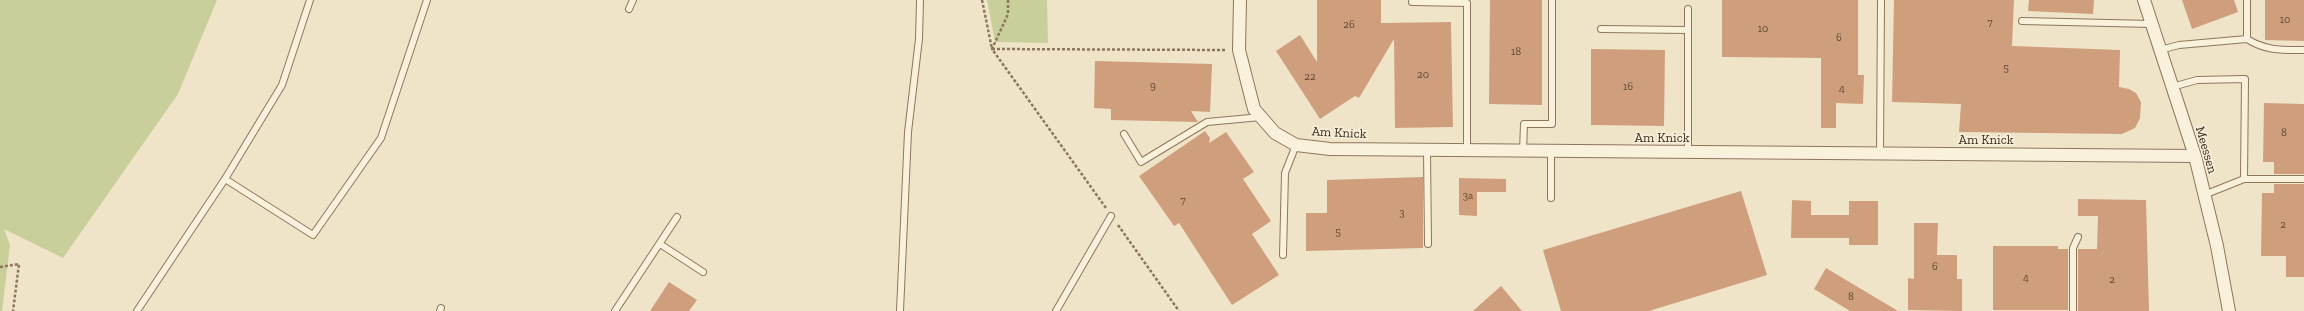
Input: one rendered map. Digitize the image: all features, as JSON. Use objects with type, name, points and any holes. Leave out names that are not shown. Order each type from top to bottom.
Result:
[{"type":"street","name":"Am Knick","points":[[1240,0],[1240,50],[1254,109],[1275,133],[1296,145],[1330,149],[2195,156]]},
{"type":"street","name":"Meessen","points":[[2144,0],[2195,156],[2217,246],[2229,311]]},
{"type":"lane","points":[[137,311],[225,179],[282,85],[310,0]]},
{"type":"lane","points":[[225,179],[313,235],[381,138],[427,0]]},
{"type":"lane","points":[[629,10],[633,0]]},
{"type":"lane","points":[[900,311],[908,132],[919,39],[920,0]]},
{"type":"lane","points":[[1523,151],[1524,124],[1552,124],[1552,0]]},
{"type":"lane","points":[[1880,154],[1881,0]]},
{"type":"lane","points":[[2247,0],[2247,39]]},
{"type":"lane","points":[[1412,2],[1467,3],[1467,150]]},
{"type":"lane","points":[[1688,10],[1688,152]]},
{"type":"lane","points":[[2022,21],[2152,24]]},
{"type":"lane","points":[[1601,29],[1688,30]]},
{"type":"lane","points":[[2160,50],[2179,45],[2247,39],[2259,47],[2269,50],[2304,50]]},
{"type":"lane","points":[[2172,87],[2197,80],[2245,80],[2244,179]]},
{"type":"lane","points":[[1124,134],[1141,162],[1207,122],[1261,117]]},
{"type":"lane","points":[[1283,256],[1285,173],[1296,145]]},
{"type":"lane","points":[[1427,150],[1428,244]]},
{"type":"lane","points":[[1550,198],[1551,151]]},
{"type":"lane","points":[[2204,195],[2244,179],[2304,179]]},
{"type":"lane","points":[[1056,311],[1111,216]]},
{"type":"lane","points":[[615,311],[677,217]]},
{"type":"lane","points":[[2073,311],[2073,248],[2078,237]]},
{"type":"lane","points":[[660,244],[703,272]]},
{"type":"path","points":[[982,0],[992,49],[1179,311]]},
{"type":"path","points":[[992,49],[1008,14],[1008,0]]},
{"type":"path","points":[[992,49],[1240,50]]},
{"type":"path","points":[[0,267],[19,264],[13,311]]},
{"type":"green space","points":[[0,0],[217,0],[178,94],[63,258],[4,229],[10,245],[2,311],[0,311]]},
{"type":"green space","points":[[987,0],[1047,0],[1048,43],[995,42]]},
{"type":"building","points":[[1317,0],[1381,0],[1381,23],[1451,22],[1453,127],[1395,128],[1394,39],[1359,98],[1355,96],[1320,119],[1276,51],[1300,35],[1317,62]]},
{"type":"building","points":[[1490,0],[1542,0],[1542,105],[1489,104]]},
{"type":"building","points":[[1722,0],[1858,0],[1858,75],[1864,75],[1863,104],[1836,103],[1836,128],[1821,128],[1821,58],[1722,57]]},
{"type":"building","points":[[1894,0],[2014,0],[2012,46],[2120,50],[2119,87],[2129,89],[2136,93],[2141,102],[2140,118],[2135,128],[2122,134],[1959,132],[1961,104],[1892,102]]},
{"type":"building","points":[[2029,0],[2094,0],[2093,14],[2028,11]]},
{"type":"building","points":[[2182,0],[2234,0],[2238,12],[2192,29]]},
{"type":"building","points":[[2265,0],[2304,0],[2304,41],[2265,40]]},
{"type":"building","points":[[1591,49],[1665,50],[1664,126],[1591,125]]},
{"type":"building","points":[[1095,61],[1212,64],[1210,112],[1191,111],[1198,122],[1111,120],[1111,109],[1094,108]]},
{"type":"building","points":[[2264,103],[2304,104],[2304,174],[2274,174],[2274,162],[2263,162]]},
{"type":"building","points":[[1205,131],[1210,138],[1209,143],[1226,132],[1254,172],[1243,179],[1271,221],[1252,234],[1279,275],[1232,305],[1179,223],[1174,226],[1139,176]]},
{"type":"building","points":[[1423,177],[1423,248],[1306,251],[1306,213],[1327,213],[1327,180]]},
{"type":"building","points":[[1459,178],[1506,179],[1506,192],[1477,192],[1477,216],[1459,215]]},
{"type":"building","points":[[2274,184],[2304,184],[2304,277],[2286,277],[2286,256],[2261,256],[2262,193],[2274,193]]},
{"type":"building","points":[[1741,191],[1767,275],[1649,311],[1561,311],[1543,250]]},
{"type":"building","points":[[2078,199],[2146,200],[2149,311],[2078,311],[2078,249],[2097,249],[2098,216],[2078,216]]},
{"type":"building","points":[[1792,200],[1811,201],[1811,215],[1849,215],[1849,201],[1878,201],[1878,245],[1849,245],[1849,238],[1791,238]]},
{"type":"building","points":[[1914,223],[1938,223],[1937,255],[1957,255],[1957,279],[1962,279],[1962,311],[1908,310],[1908,278],[1914,279]]},
{"type":"building","points":[[1993,246],[2058,246],[2058,249],[2068,249],[2068,310],[1993,310]]},
{"type":"building","points":[[1826,268],[1898,311],[1850,311],[1814,289]]},
{"type":"building","points":[[669,282],[697,300],[689,311],[650,311]]},
{"type":"building","points":[[1501,286],[1522,311],[1473,311]]}]
